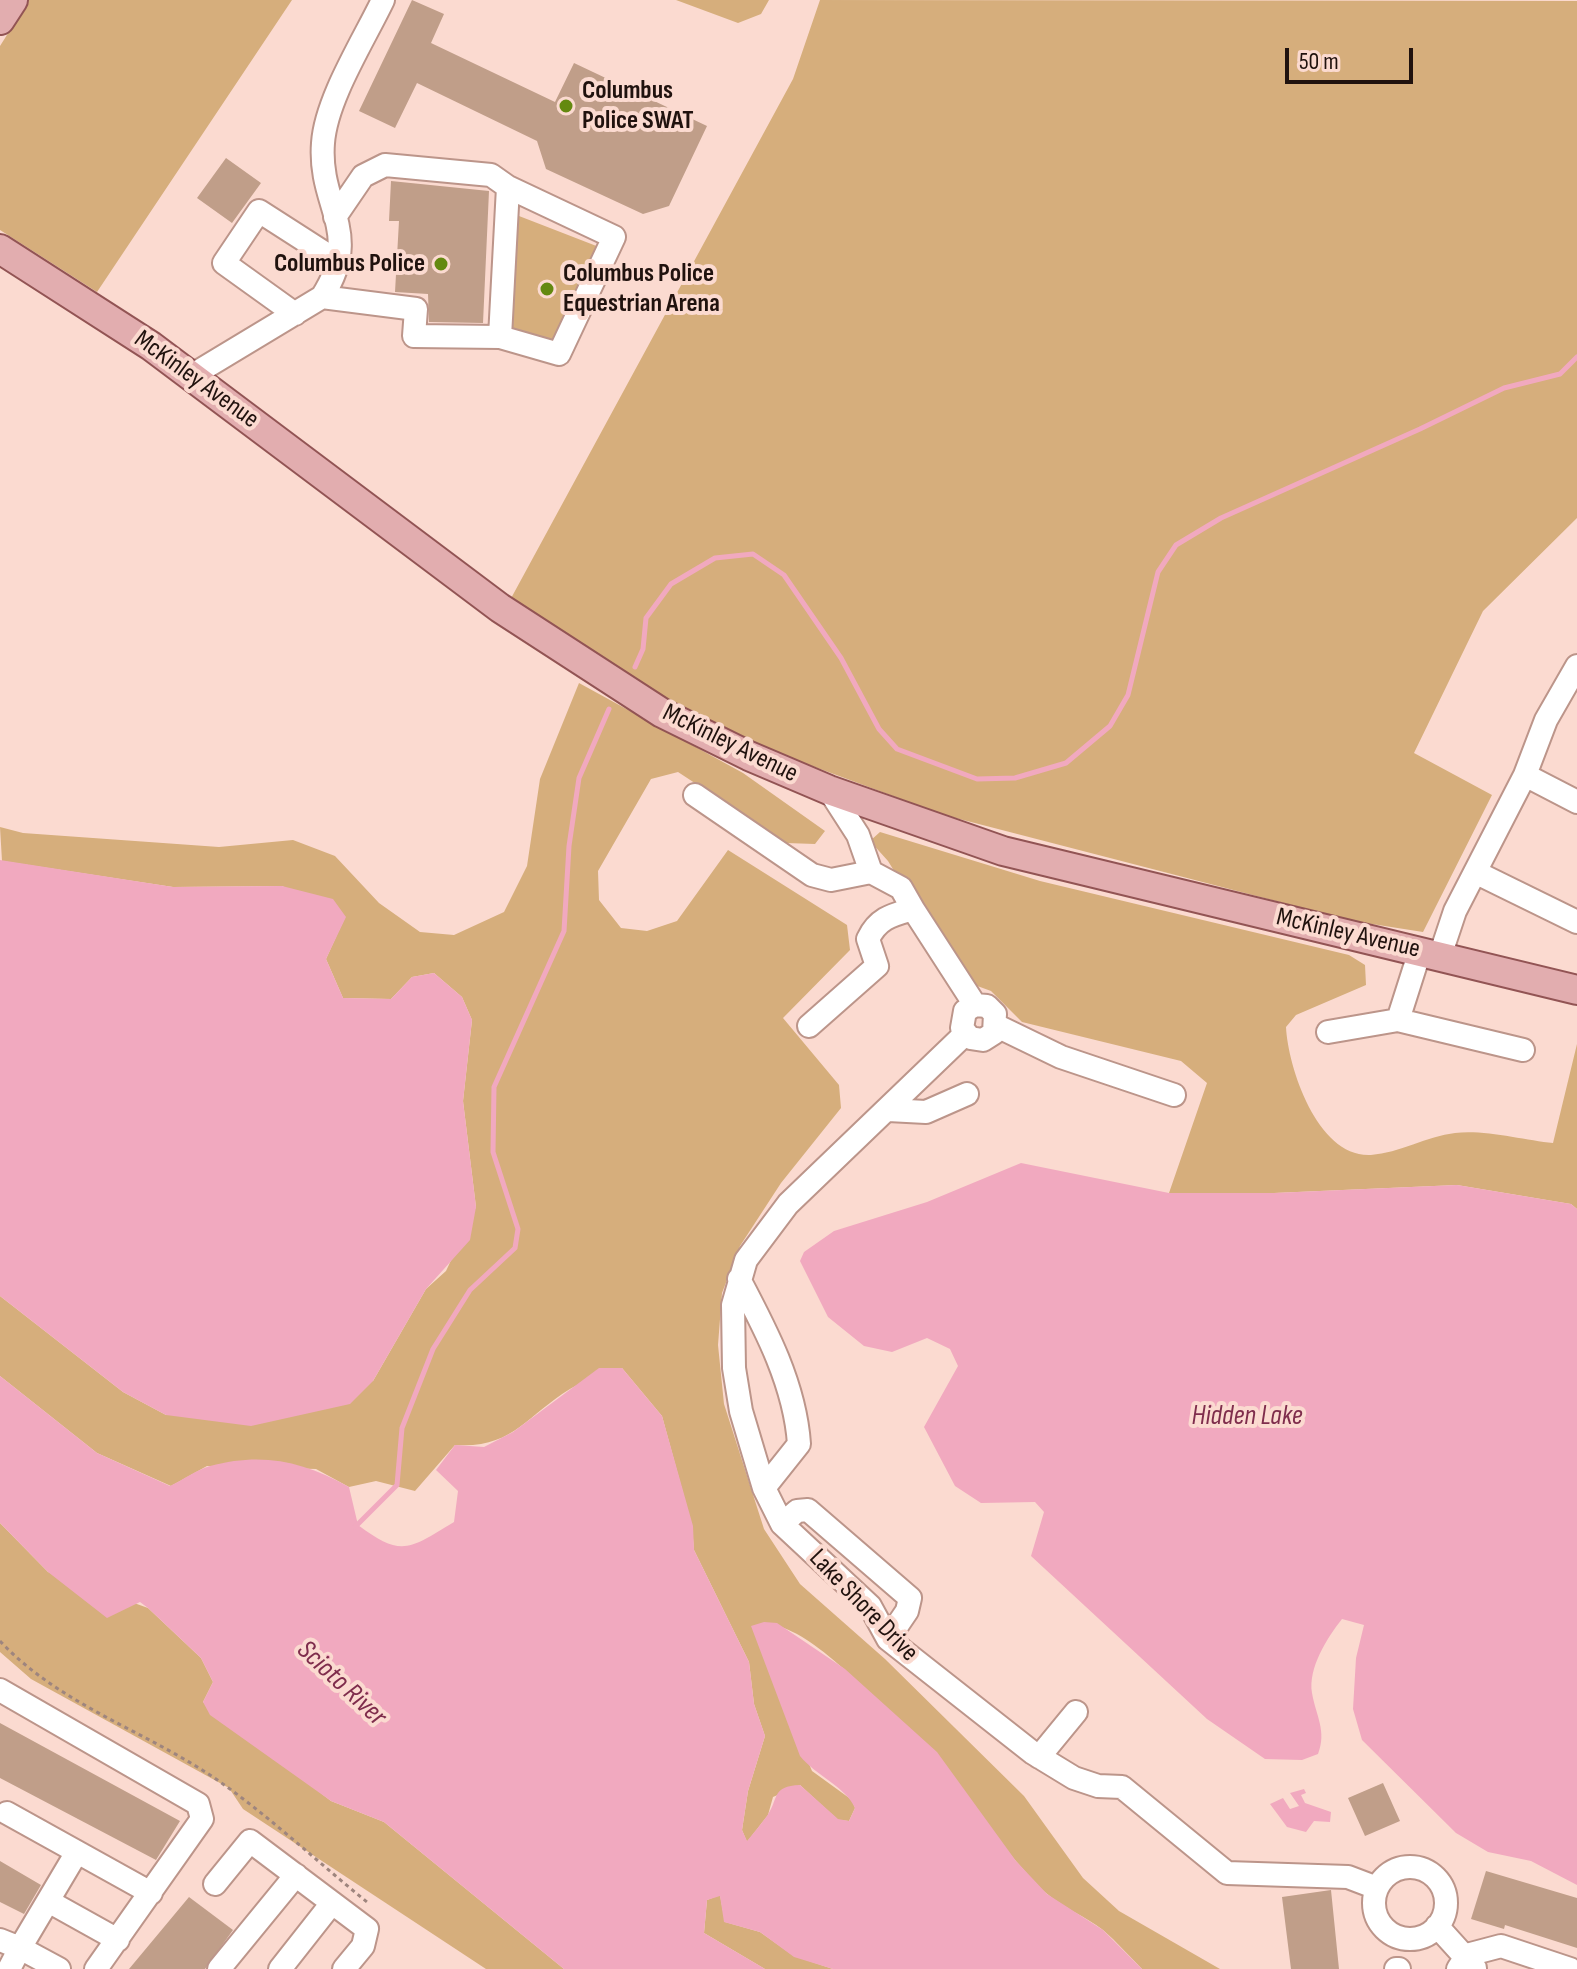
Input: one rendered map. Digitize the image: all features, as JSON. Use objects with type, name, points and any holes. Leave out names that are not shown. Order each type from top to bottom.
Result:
[{"type":"main road","points":[[0,20],[13,0]]},
{"type":"main road","name":"McKinley Avenue","points":[[0,249],[191,376],[500,608],[662,713],[829,790],[1003,851],[1577,990]]},
{"type":"street","points":[[191,376],[322,297],[340,263],[343,242],[322,163],[323,139],[332,107],[383,0]]},
{"type":"street","points":[[322,297],[416,309],[414,336],[500,337],[559,354],[614,237],[508,187],[491,175],[385,165],[363,176],[335,217]]},
{"type":"street","points":[[500,337],[508,187]]},
{"type":"street","points":[[295,314],[224,263],[259,211],[340,263]]},
{"type":"street","points":[[1398,1020],[1430,953],[1525,775],[1546,720],[1577,666]]},
{"type":"street","points":[[1525,775],[1577,802]]},
{"type":"street","points":[[829,790],[858,835],[871,872]]},
{"type":"street","points":[[695,795],[812,875],[831,880],[871,872],[901,888],[975,1005],[992,1010],[997,1026],[1061,1057],[1174,1095]]},
{"type":"street","points":[[1475,872],[1577,922]]},
{"type":"street","points":[[809,1026],[877,966],[868,939],[874,928],[885,917],[913,909]]},
{"type":"street","name":"Lake Shore Drive","points":[[975,1005],[962,1016],[965,1034],[788,1204],[759,1239],[739,1279],[731,1327],[734,1368],[741,1411],[764,1488],[782,1524],[870,1606],[888,1639],[1039,1757],[1074,1778],[1098,1786],[1122,1787],[1227,1873],[1348,1877],[1377,1888]]},
{"type":"street","points":[[1328,1032],[1398,1020],[1523,1050]]},
{"type":"street","points":[[965,1034],[983,1040],[997,1026]]},
{"type":"street","points":[[888,1110],[926,1112],[967,1094]]},
{"type":"street","points":[[739,1279],[783,1370],[797,1426],[799,1444],[764,1488]]},
{"type":"street","points":[[782,1524],[797,1511],[808,1510],[910,1598],[907,1611],[888,1639]]},
{"type":"street","points":[[0,1690],[198,1804],[202,1819],[96,1969]]},
{"type":"street","points":[[1039,1757],[1076,1712]]},
{"type":"street","points":[[7,1813],[151,1893]]},
{"type":"street","points":[[215,1884],[250,1841],[367,1929],[363,1946],[344,1969]]},
{"type":"street","points":[[9,1969],[10,1944],[48,1901],[77,1852]]},
{"type":"street","points":[[1406,1867],[1430,1872],[1439,1881],[1446,1904],[1437,1926],[1418,1938],[1395,1936],[1379,1921],[1374,1899],[1384,1877],[1406,1867]]},
{"type":"street","points":[[219,1969],[296,1875]]},
{"type":"street","points":[[48,1901],[118,1940]]},
{"type":"street","points":[[280,1969],[332,1903]]},
{"type":"street","points":[[1437,1926],[1467,1964],[1501,1946],[1570,1969]]},
{"type":"street","points":[[10,1944],[59,1969]]},
{"type":"shaded area","points":[[29,0],[292,0],[97,292],[0,230],[0,46]]},
{"type":"shaded area","points":[[676,0],[769,0],[761,14],[738,23]]},
{"type":"shaded area","points":[[820,0],[1577,1],[1577,518],[1483,611],[1414,753],[1492,795],[1423,932],[1353,921],[944,815],[780,754],[669,700],[509,602],[793,79]]},
{"type":"shaded area","name":"Columbus Police Equestrian Arena","points":[[519,216],[599,247],[558,343],[510,331]]},
{"type":"shaded area","points":[[579,683],[743,773],[825,831],[815,844],[786,843],[678,772],[651,779],[598,871],[599,900],[621,928],[647,931],[677,921],[728,850],[847,925],[850,950],[783,1018],[839,1085],[841,1108],[781,1183],[740,1246],[722,1293],[718,1345],[724,1404],[764,1529],[800,1584],[885,1659],[1024,1796],[1083,1878],[1119,1911],[1220,1969],[1142,1969],[1103,1930],[1046,1893],[861,1685],[819,1648],[782,1627],[752,1627],[812,1771],[852,1800],[855,1808],[849,1821],[838,1820],[800,1785],[773,1797],[768,1815],[747,1842],[742,1830],[748,1791],[765,1736],[754,1704],[749,1662],[694,1550],[692,1526],[662,1416],[622,1368],[570,1389],[505,1436],[475,1445],[455,1445],[415,1491],[376,1481],[349,1487],[316,1469],[207,1466],[171,1486],[97,1453],[0,1376],[0,1296],[123,1392],[166,1415],[373,1381],[426,1289],[446,1271],[476,1207],[463,1101],[472,1020],[462,997],[434,973],[412,977],[391,999],[343,998],[326,959],[345,917],[282,886],[173,887],[2,861],[0,827],[23,833],[219,847],[293,840],[335,856],[379,903],[420,932],[454,935],[504,912],[527,866],[540,779]]},
{"type":"shaded area","points":[[880,832],[1040,881],[1349,955],[1365,965],[1366,985],[1296,1015],[1286,1027],[1293,1065],[1309,1108],[1321,1127],[1352,1152],[1382,1154],[1444,1135],[1466,1132],[1553,1143],[1577,1044],[1577,1209],[1571,1204],[1457,1185],[1274,1193],[1169,1193],[1207,1083],[1181,1061],[1022,1022],[991,991],[961,980],[888,861],[870,841]]},
{"type":"shaded area","points":[[0,1523],[48,1572],[148,1608],[201,1658],[213,1682],[203,1702],[331,1801],[384,1822],[564,1969],[486,1969],[243,1809],[229,1788],[31,1679],[0,1652]]},
{"type":"shaded area","points":[[720,1895],[725,1922],[760,1932],[794,1956],[833,1969],[765,1969],[704,1933],[707,1900]]},
{"type":"water","points":[[0,860],[173,887],[282,886],[333,899],[346,917],[326,959],[343,998],[391,999],[412,977],[434,973],[462,997],[472,1020],[463,1101],[476,1207],[470,1240],[426,1289],[373,1381],[350,1404],[251,1426],[166,1415],[123,1392],[0,1296]]},
{"type":"water","name":"Hidden Lake","points":[[1021,1163],[1169,1193],[1274,1193],[1457,1185],[1571,1204],[1577,1209],[1577,1885],[1531,1861],[1488,1852],[1456,1833],[1362,1740],[1353,1709],[1356,1658],[1364,1625],[1342,1619],[1316,1664],[1312,1693],[1321,1731],[1318,1754],[1302,1760],[1265,1759],[1207,1719],[1031,1556],[1044,1512],[1035,1502],[981,1503],[955,1486],[924,1427],[958,1366],[950,1349],[927,1338],[892,1352],[864,1346],[828,1317],[800,1261],[804,1252],[834,1231],[927,1202]]},
{"type":"water","name":"Scioto River","points":[[599,1368],[622,1368],[662,1416],[693,1526],[694,1550],[749,1662],[754,1704],[765,1736],[748,1791],[742,1830],[747,1841],[784,1788],[800,1785],[838,1819],[849,1821],[855,1808],[845,1794],[800,1756],[751,1626],[764,1622],[777,1623],[845,1669],[937,1752],[1016,1861],[1047,1894],[1103,1930],[1142,1969],[833,1969],[794,1957],[760,1932],[724,1922],[720,1896],[707,1900],[704,1933],[765,1969],[564,1969],[384,1822],[331,1801],[210,1715],[203,1702],[213,1682],[201,1658],[148,1608],[140,1602],[107,1618],[48,1572],[0,1523],[0,1376],[97,1453],[170,1486],[205,1468],[229,1462],[265,1460],[299,1465],[349,1487],[358,1525],[385,1542],[406,1546],[454,1522],[458,1491],[436,1470],[455,1445],[484,1447],[513,1432]]},
{"type":"water","points":[[1304,1789],[1306,1793],[1301,1795],[1305,1803],[1331,1812],[1330,1822],[1314,1821],[1306,1832],[1287,1827],[1270,1804],[1283,1798],[1290,1809],[1299,1806],[1290,1793]]},
{"type":"building","name":"Columbus Police SWAT","points":[[412,0],[444,14],[431,43],[555,102],[574,63],[707,126],[669,206],[643,214],[546,169],[537,141],[417,83],[395,128],[359,111]]},
{"type":"building","points":[[226,158],[261,183],[232,223],[197,198]]},
{"type":"building","name":"Columbus Police","points":[[391,181],[489,191],[483,323],[429,322],[428,294],[395,292],[399,221],[389,221]]},
{"type":"building","points":[[0,1723],[180,1821],[156,1860],[0,1778]]},
{"type":"building","points":[[1383,1783],[1400,1821],[1365,1836],[1348,1798]]},
{"type":"building","points":[[0,1861],[41,1885],[24,1914],[0,1902]]},
{"type":"building","points":[[1486,1871],[1577,1898],[1577,1948],[1505,1925],[1504,1929],[1471,1919]]},
{"type":"building","points":[[1331,1890],[1339,1969],[1291,1969],[1282,1897]]},
{"type":"building","points":[[189,1897],[233,1930],[205,1969],[129,1969]]},
{"type":"waterway","points":[[635,667],[643,649],[646,618],[671,584],[715,558],[753,554],[784,575],[841,658],[879,729],[897,749],[977,779],[1015,778],[1066,763],[1110,726],[1128,695],[1158,572],[1176,545],[1221,518],[1504,388],[1560,374],[1577,357]]},
{"type":"waterway","points":[[355,1527],[397,1485],[402,1428],[433,1349],[470,1290],[515,1248],[518,1229],[493,1152],[494,1087],[564,931],[569,846],[579,778],[609,709]]},
{"type":"place","name":"Columbus Police SWAT","points":[[566,106]]},
{"type":"place","name":"Columbus Police","points":[[441,264]]},
{"type":"place","name":"Columbus Police Equestrian Arena","points":[[547,289]]}]
